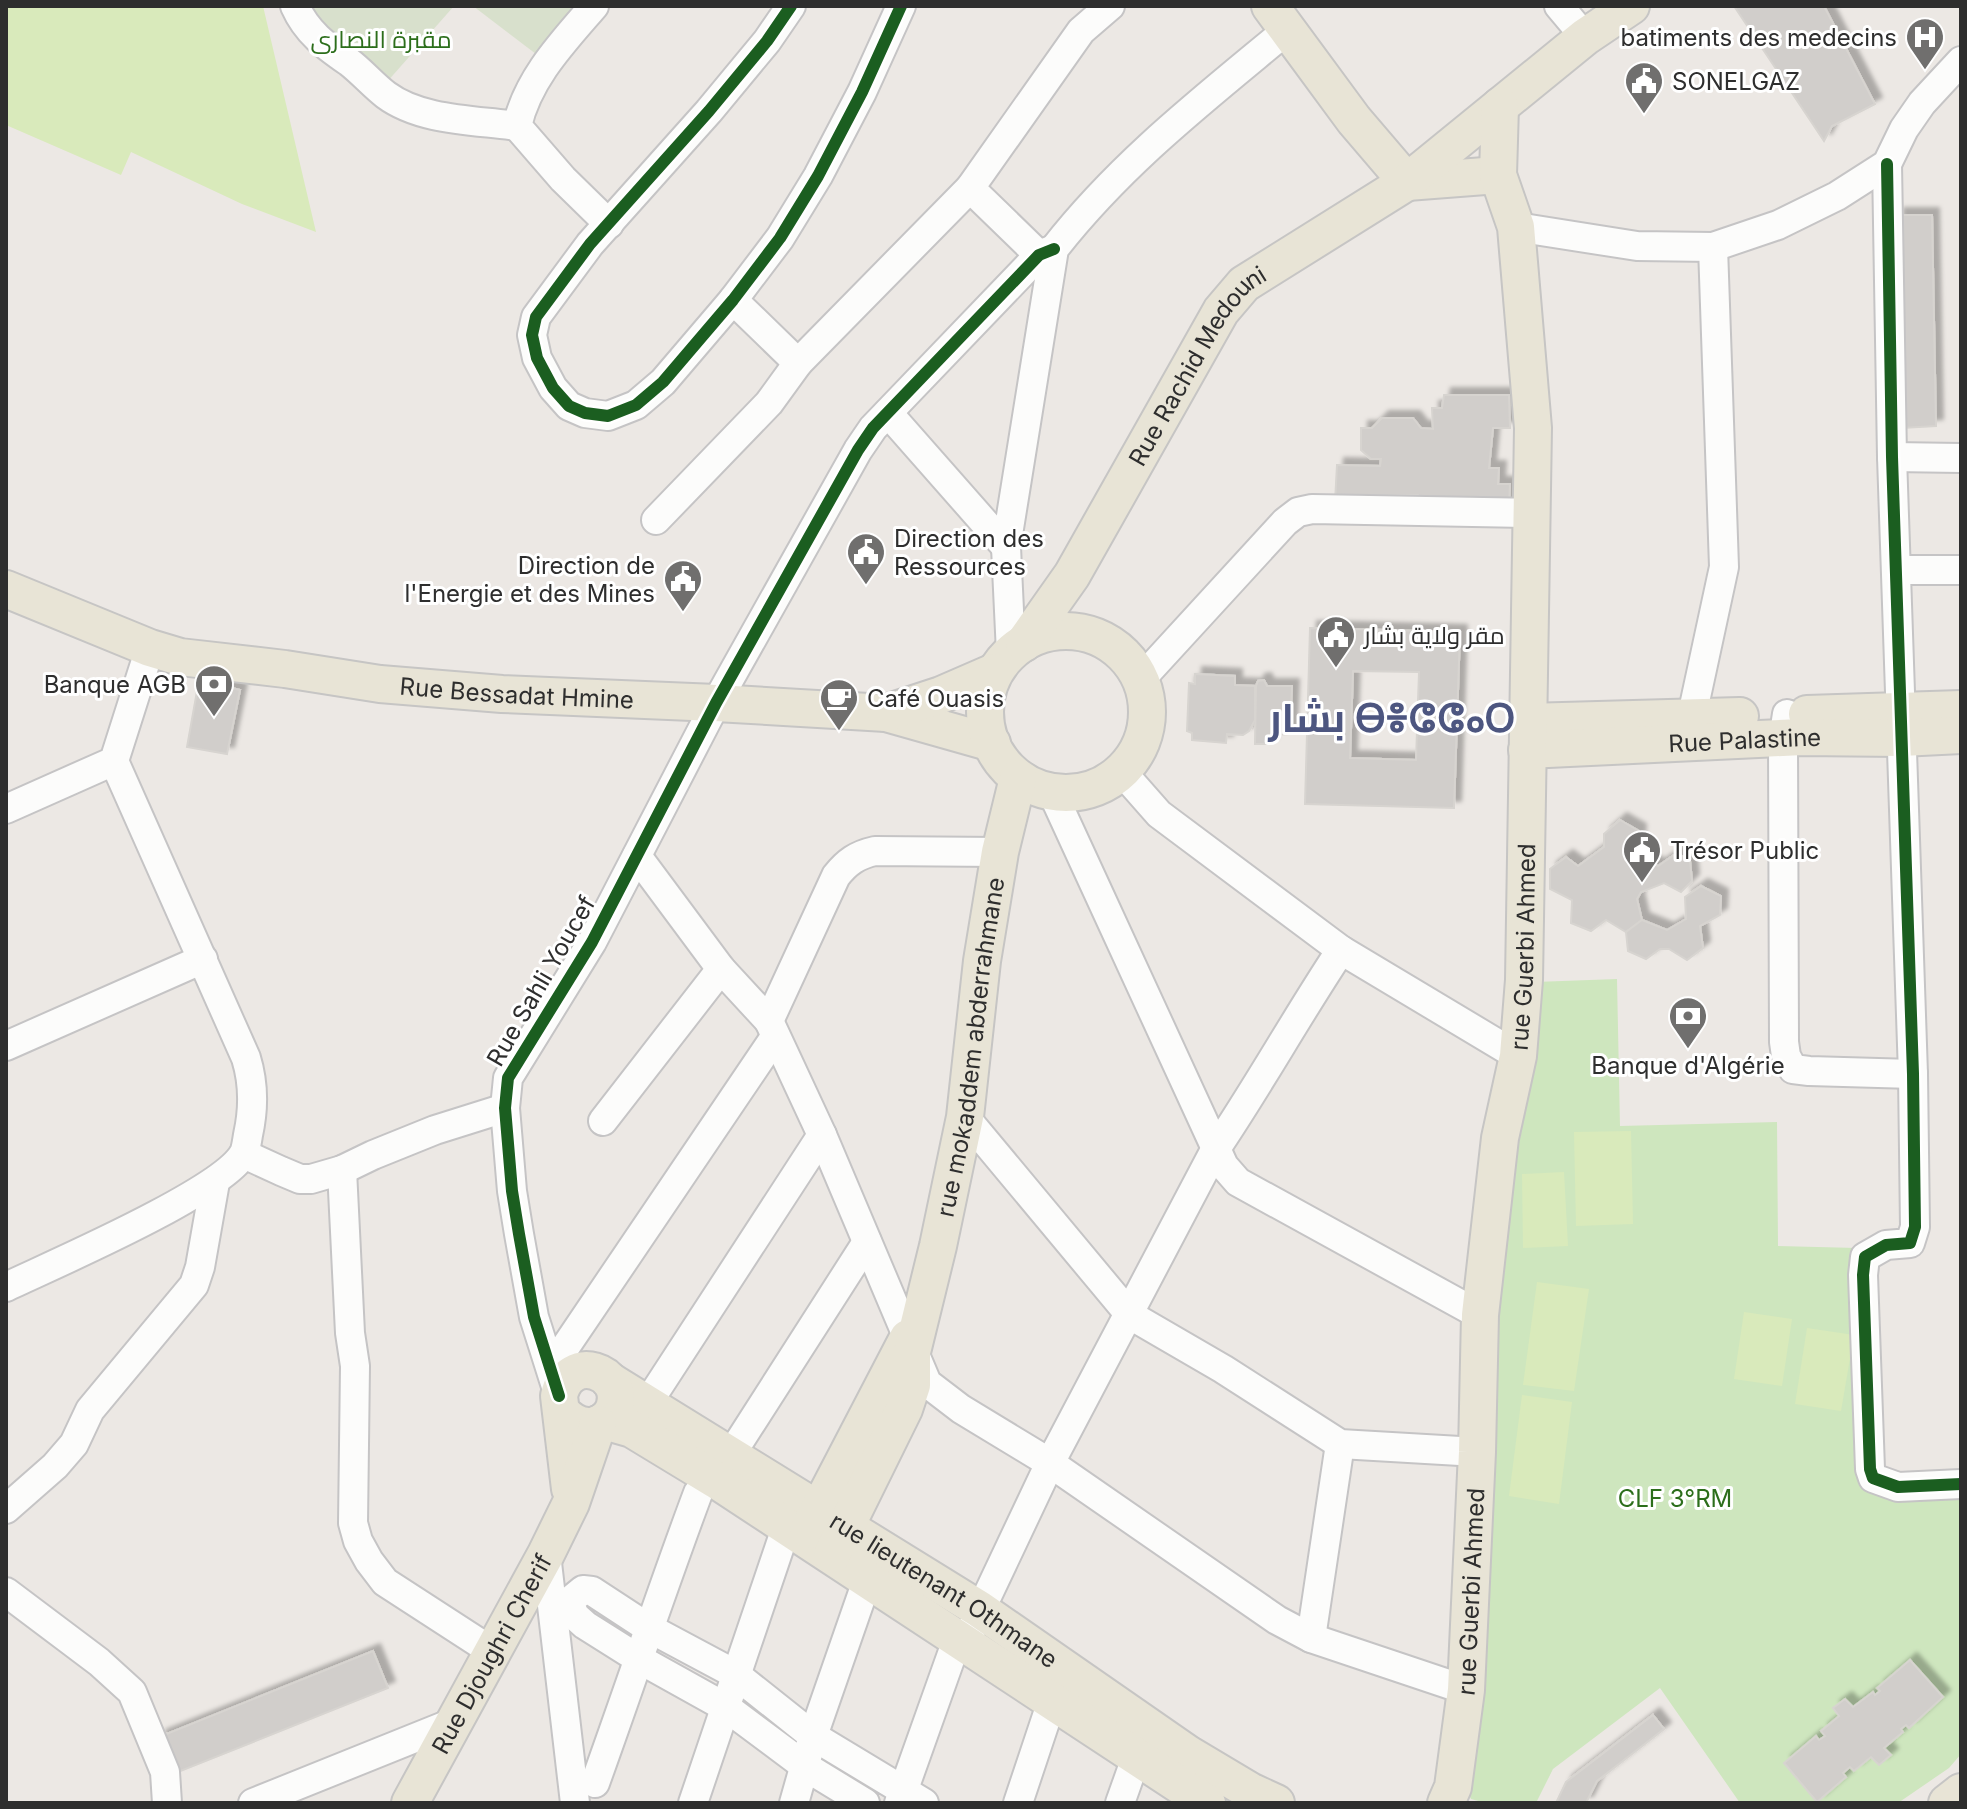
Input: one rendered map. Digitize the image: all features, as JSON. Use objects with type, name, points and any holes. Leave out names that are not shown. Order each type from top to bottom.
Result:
[{"type":"main road","points":[[1585,37],[1631,6]]},
{"type":"main road","points":[[1278,18],[1354,120],[1407,182],[1498,175]]},
{"type":"main road","name":"Rue Rachid Medouni","points":[[1009,656],[1072,575],[1221,311],[1233,295],[1244,284],[1407,182],[1585,37]]},
{"type":"main road","name":"rue Guerbi Ahmed","points":[[1452,1798],[1466,1690],[1480,1315],[1500,1138],[1518,1056],[1524,980],[1533,428],[1516,227],[1498,175],[1500,106]]},
{"type":"main road","points":[[1072,575],[1076,605],[1094,636]]},
{"type":"main road","name":"Rue Bessadat Hmine","points":[[6,589],[150,648],[180,657],[380,684],[502,694],[886,713],[992,743]]},
{"type":"main road","points":[[1070,631],[1094,636],[1122,653],[1141,679],[1147,698],[1148,719],[1139,748],[1122,772],[1104,784],[1085,792],[1040,790],[1018,778],[997,755],[986,727],[986,696],[1009,656],[1046,633],[1070,631]]},
{"type":"main road","name":"Rue Bessadat Hmine","points":[[886,713],[941,695],[1009,656]]},
{"type":"main road","name":"Rue Palastine","points":[[1900,725],[1961,709]]},
{"type":"main road","name":"Rue Palastine","points":[[1527,736],[1900,725],[1961,735]]},
{"type":"main road","name":"rue mokaddem abderrahmane","points":[[817,1533],[904,1409],[912,1385],[914,1336],[965,1117],[982,961],[1000,852],[1018,778]]},
{"type":"main road","points":[[571,1503],[575,1382]]},
{"type":"main road","name":"rue lieutenant Othmane","points":[[714,1476],[647,1404],[575,1382],[578,1425],[601,1423],[632,1429],[714,1476],[817,1533],[979,1609],[1257,1799]]},
{"type":"main road","name":"Rue Djoughri Cherif","points":[[410,1803],[546,1554],[571,1503],[601,1423]]},
{"type":"main road","name":"rue lieutenant Othmane","points":[[817,1533],[959,1649],[1207,1803]]},
{"type":"main road","points":[[1947,1803],[1961,1792]]},
{"type":"street","points":[[295,6],[317,40],[353,65],[387,96],[432,114],[517,126],[563,179],[609,224]]},
{"type":"street","points":[[517,126],[524,100],[534,80],[594,6]]},
{"type":"street","points":[[791,6],[757,53],[566,274],[536,317],[532,335],[537,358],[553,388],[569,406],[585,413],[608,416],[636,405],[663,382],[733,300],[780,238],[818,176],[862,92],[901,6]]},
{"type":"street","points":[[656,520],[769,403],[798,363],[970,188],[1081,31],[1110,6]]},
{"type":"street","points":[[1559,6],[1585,37]]},
{"type":"street","name":"Rue Sahli Youcef","points":[[575,1382],[549,1370],[534,1317],[512,1191],[505,1108],[508,1078],[592,942],[716,703],[858,450],[888,413],[1072,227],[1148,145],[1278,18]]},
{"type":"street","points":[[1961,61],[1922,103],[1904,129],[1887,164],[1892,457],[1913,1074],[1915,1227],[1910,1243],[1886,1245],[1865,1257],[1863,1275],[1870,1469],[1873,1478],[1898,1487],[1961,1484]]},
{"type":"street","points":[[1516,227],[1637,246],[1713,247],[1778,225],[1837,196],[1887,164]]},
{"type":"street","points":[[970,188],[1047,252],[1006,547],[1009,656]]},
{"type":"street","points":[[1689,731],[1724,567],[1713,247]]},
{"type":"street","points":[[733,300],[798,363]]},
{"type":"street","points":[[888,413],[1006,547]]},
{"type":"street","points":[[1892,457],[1961,458]]},
{"type":"street","points":[[1141,679],[1285,522],[1298,512],[1312,509],[1533,513]]},
{"type":"street","points":[[1896,570],[1961,570]]},
{"type":"street","points":[[6,1287],[113,1237],[215,1182],[244,1154],[254,1104],[250,1072],[114,761],[150,648]]},
{"type":"street","points":[[1785,727],[1786,1056],[1793,1069],[1913,1074]]},
{"type":"street","points":[[6,809],[114,761]]},
{"type":"street","points":[[1122,772],[1159,814],[1341,950],[1518,1056]]},
{"type":"street","points":[[1052,792],[1224,1166],[1238,1182],[1480,1315]]},
{"type":"street","points":[[534,1317],[575,1382],[772,1029],[836,876],[845,863],[861,854],[875,851],[1000,852]]},
{"type":"street","points":[[637,856],[721,969],[772,1029],[822,1135],[867,1242],[914,1336],[927,1383],[938,1394],[1050,1463],[1277,1620],[1311,1638],[1466,1690]]},
{"type":"street","points":[[865,1803],[806,1767],[727,1708],[585,1625],[575,1616],[572,1599],[583,1590],[592,1591],[647,1627],[735,1674],[813,1736],[908,1798],[959,1649],[1050,1463],[1215,1150],[1341,950]]},
{"type":"street","points":[[6,1046],[203,959]]},
{"type":"street","points":[[603,1121],[721,969]]},
{"type":"street","points":[[244,1154],[300,1179],[311,1179],[342,1170],[435,1130],[505,1108]]},
{"type":"street","points":[[965,1117],[1130,1315],[1223,1369],[1340,1444],[1477,1452]]},
{"type":"street","points":[[647,1404],[822,1135]]},
{"type":"street","points":[[342,1170],[350,1333],[355,1366],[353,1523],[358,1541],[385,1582],[493,1652]]},
{"type":"street","points":[[9,1497],[55,1466],[74,1444],[90,1410],[194,1285],[215,1182]]},
{"type":"street","points":[[595,1783],[639,1659],[647,1627],[714,1476],[867,1242]]},
{"type":"street","points":[[1311,1638],[1340,1444]]},
{"type":"street","points":[[693,1803],[727,1708],[735,1674],[817,1533]]},
{"type":"street","points":[[546,1554],[575,1803]]},
{"type":"street","points":[[6,1592],[99,1662],[132,1692],[165,1772],[167,1803]]},
{"type":"street","points":[[794,1803],[813,1736],[862,1595]]},
{"type":"street","points":[[1018,1803],[1047,1716]]},
{"type":"street","points":[[253,1803],[452,1723]]},
{"type":"street","points":[[1120,1803],[1131,1772]]},
{"type":"green space","points":[[6,6],[263,6],[316,232],[242,204],[131,152],[121,175],[6,125]]},
{"type":"green space","name":"مقبرة النصارى","points":[[309,6],[454,6],[386,83],[316,31]]},
{"type":"green space","name":"مقبرة النصارى","points":[[473,6],[577,6],[536,54]]},
{"type":"green space","name":"CLF 3°RM","points":[[1617,979],[1620,1126],[1777,1122],[1778,1246],[1857,1248],[1864,1476],[1961,1493],[1961,1754],[1949,1768],[1898,1803],[1740,1803],[1660,1688],[1553,1769],[1536,1803],[1486,1803],[1471,1799],[1464,1784],[1483,1385],[1535,982]]},
{"type":"green space","points":[[1631,1131],[1633,1224],[1576,1226],[1574,1132]]},
{"type":"green space","points":[[1564,1172],[1568,1246],[1523,1248],[1522,1174]]},
{"type":"green space","points":[[1537,1282],[1589,1289],[1574,1391],[1523,1385]]},
{"type":"green space","points":[[1744,1312],[1792,1319],[1782,1386],[1734,1379]]},
{"type":"green space","points":[[1807,1328],[1854,1335],[1841,1411],[1795,1404]]},
{"type":"green space","points":[[1522,1395],[1572,1402],[1559,1504],[1509,1496]]},
{"type":"building","points":[[1734,6],[1824,6],[1875,104],[1832,126],[1824,141]]},
{"type":"building","points":[[1897,215],[1932,215],[1936,426],[1902,428]]},
{"type":"building","points":[[1444,395],[1509,395],[1510,428],[1493,428],[1489,468],[1499,468],[1498,484],[1510,484],[1509,507],[1419,505],[1418,495],[1368,495],[1367,504],[1335,502],[1337,465],[1380,466],[1381,459],[1371,459],[1361,450],[1361,428],[1372,428],[1382,418],[1413,418],[1421,428],[1433,429],[1432,408],[1442,408]]},
{"type":"building","points":[[1310,628],[1460,632],[1454,808],[1305,804]],"holes":[[[1353,671],[1419,672],[1416,760],[1350,758]]]},
{"type":"building","points":[[1195,674],[1235,676],[1235,685],[1255,686],[1255,720],[1249,731],[1243,735],[1227,734],[1226,743],[1192,740],[1192,733],[1187,731],[1189,683],[1195,684]]},
{"type":"building","name":"Banque AGB","points":[[199,680],[240,690],[227,754],[187,747]]},
{"type":"building","points":[[1264,680],[1267,686],[1292,686],[1290,734],[1271,735],[1270,744],[1255,744],[1256,686],[1258,681]]},
{"type":"building","points":[[1620,820],[1639,831],[1637,853],[1658,866],[1677,853],[1690,861],[1692,881],[1681,892],[1664,883],[1641,892],[1637,899],[1642,920],[1626,932],[1606,920],[1591,931],[1571,923],[1572,900],[1550,889],[1550,869],[1566,857],[1578,866],[1604,847],[1604,834]]},
{"type":"building","points":[[1701,886],[1721,896],[1720,915],[1700,926],[1703,948],[1687,960],[1669,949],[1660,949],[1646,959],[1628,951],[1626,932],[1642,920],[1667,930],[1686,919],[1685,897]]},
{"type":"building","points":[[373,1651],[388,1688],[173,1774],[159,1737]]},
{"type":"building","points":[[1910,1660],[1943,1697],[1909,1728],[1906,1725],[1901,1729],[1903,1732],[1884,1748],[1891,1755],[1879,1765],[1871,1757],[1854,1771],[1850,1767],[1843,1773],[1846,1777],[1817,1802],[1784,1763],[1816,1736],[1819,1740],[1825,1736],[1821,1731],[1839,1716],[1833,1708],[1845,1699],[1853,1707],[1873,1692],[1875,1695],[1880,1691],[1877,1688]]},
{"type":"building","points":[[1653,1715],[1664,1729],[1597,1781],[1586,1803],[1556,1803],[1566,1782]]},
{"type":"cycle path","points":[[791,6],[767,41],[709,111],[590,244],[536,317],[532,335],[537,358],[553,388],[569,406],[585,413],[608,416],[636,405],[663,382],[733,300],[780,238],[818,176],[862,92],[901,6]]},
{"type":"cycle path","points":[[1887,164],[1892,457],[1913,1074],[1915,1227],[1910,1243],[1886,1245],[1865,1257],[1863,1275],[1870,1469],[1873,1478],[1898,1487],[1961,1484]]},
{"type":"cycle path","points":[[559,1396],[534,1317],[512,1191],[505,1108],[508,1078],[592,942],[716,703],[858,450],[873,428],[1039,255],[1054,249]]},
{"type":"place","name":"batiments des medecins","points":[[1925,71]]},
{"type":"place","name":"SONELGAZ","points":[[1644,115]]},
{"type":"place","name":"Direction des Ressources","points":[[866,586]]},
{"type":"place","name":"Direction de l'Energie et des Mines","points":[[683,613]]},
{"type":"place","name":"مقر ولاية بشار","points":[[1336,669]]},
{"type":"place","name":"Banque AGB","points":[[214,718]]},
{"type":"place","name":"Café Ouasis","points":[[839,732]]},
{"type":"place","name":"Trésor Public","points":[[1642,884]]},
{"type":"place","name":"Banque d'Algérie","points":[[1688,1050]]},
{"type":"district","name":"بشار ⴱⴻⵛⵛⴰⵔ","points":[[1392,717]]}]
